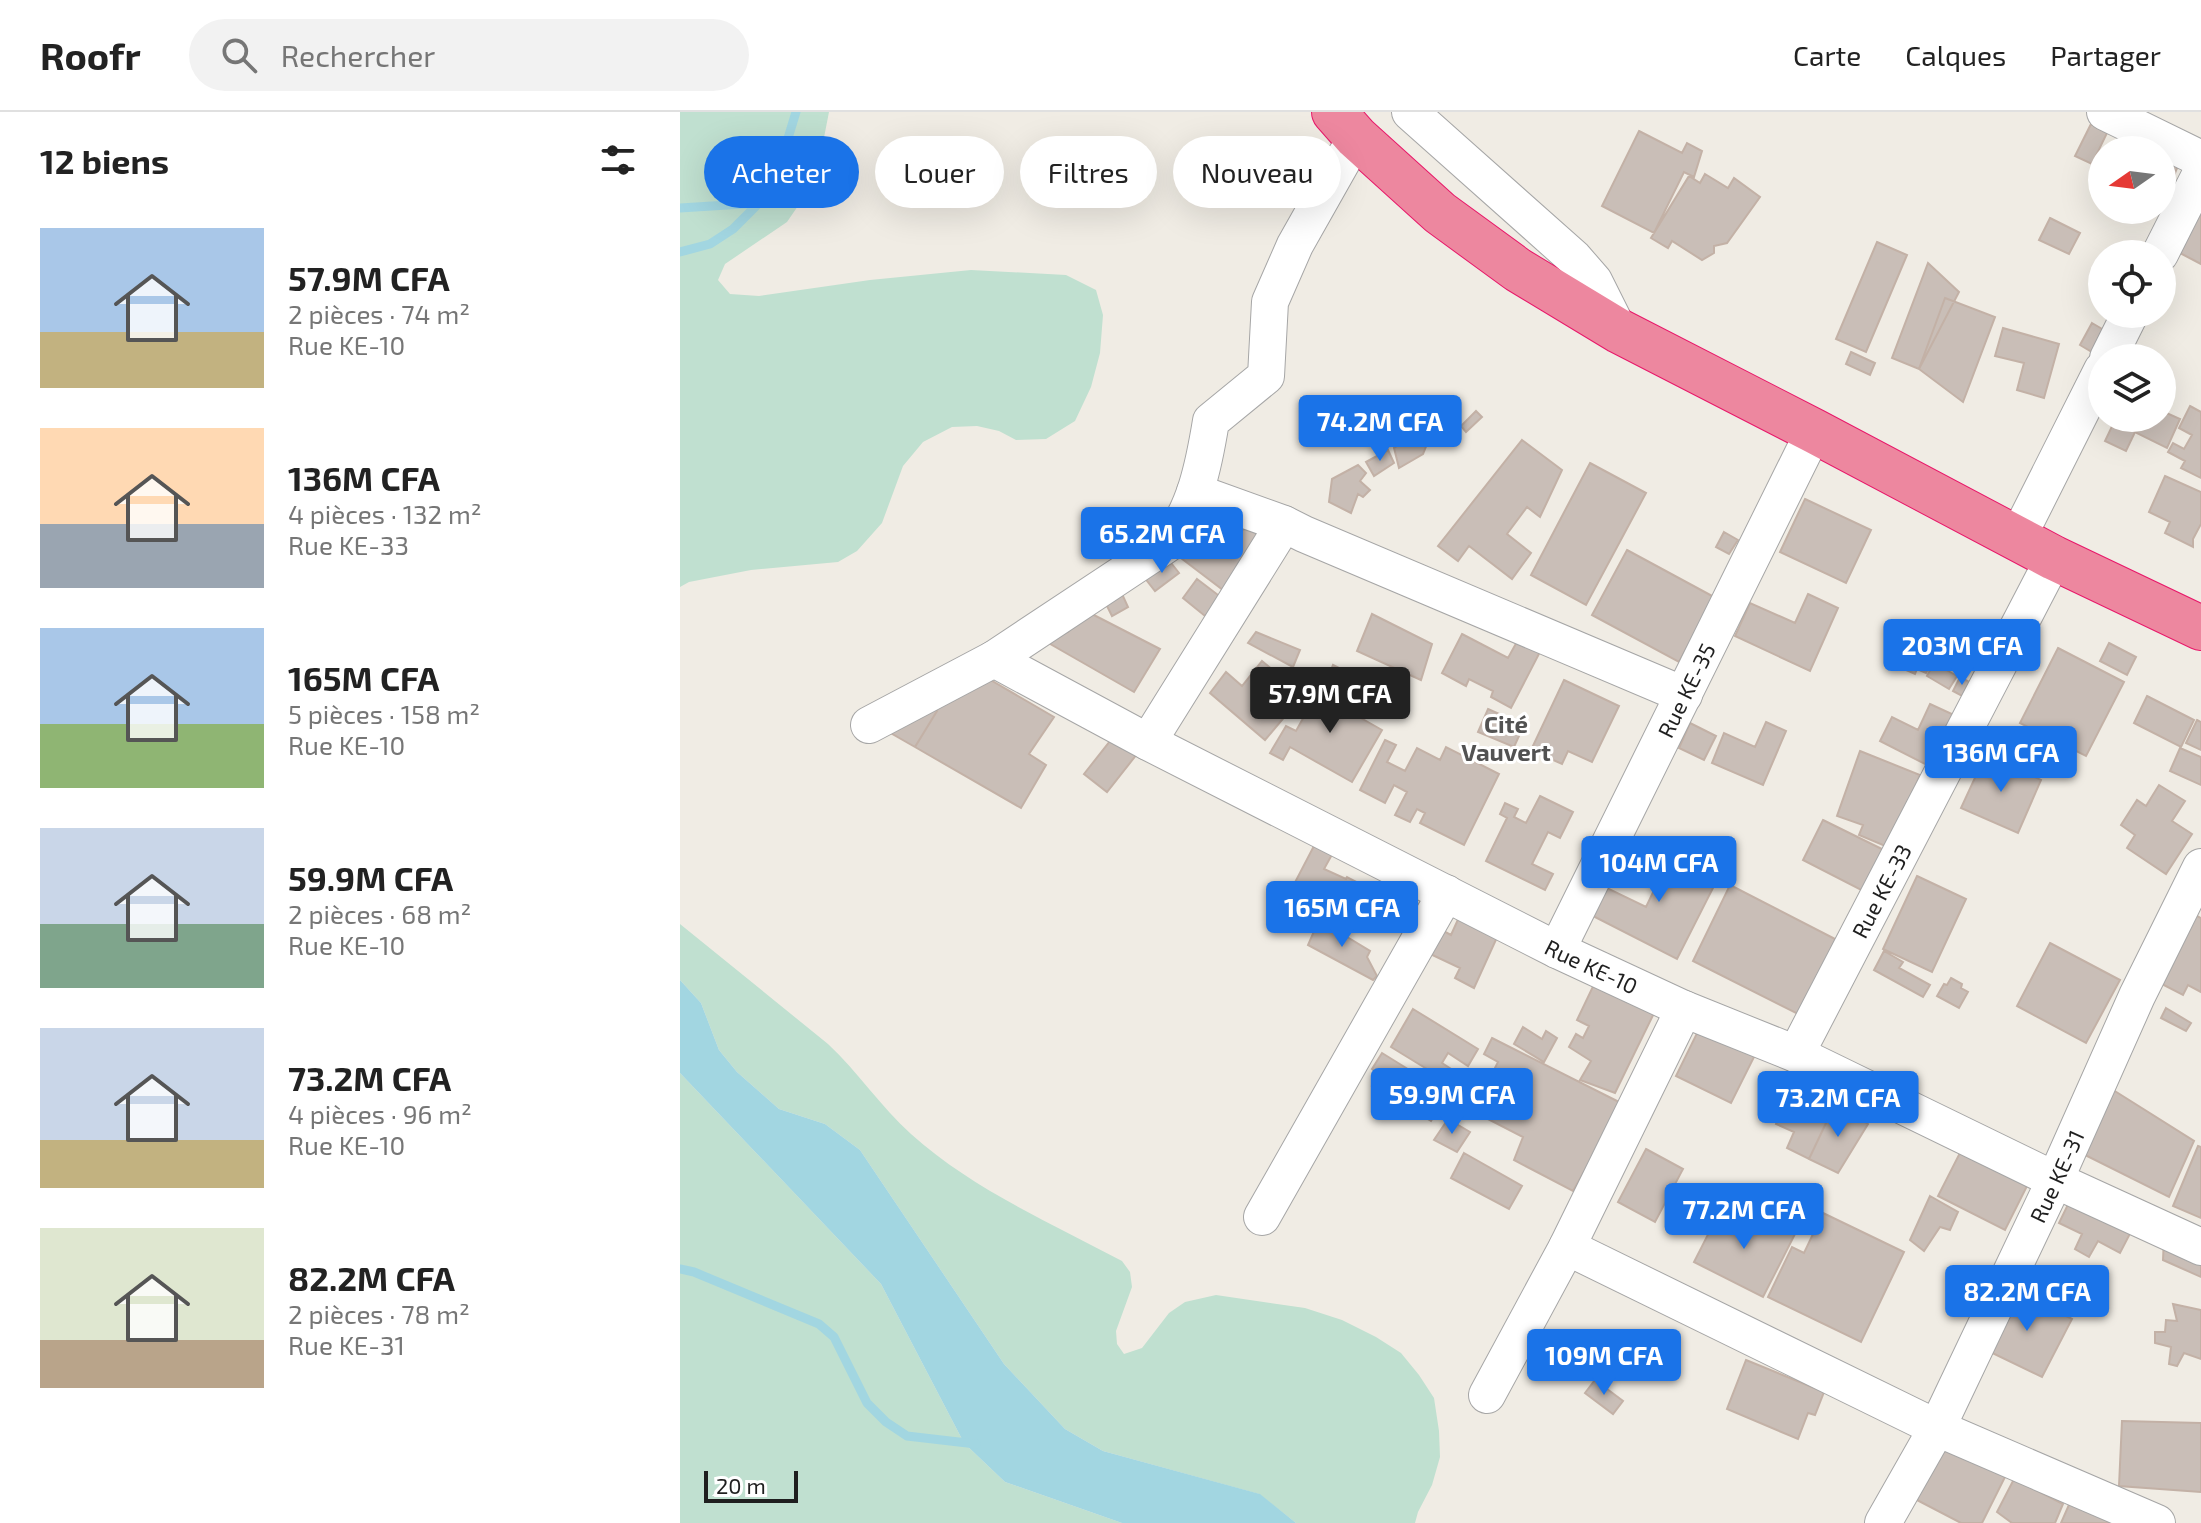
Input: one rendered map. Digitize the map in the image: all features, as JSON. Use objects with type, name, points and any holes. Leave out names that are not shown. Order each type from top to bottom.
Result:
[{"type":"highway","points":[[1345,124],[1440,213],[1518,270],[1619,331],[2036,549],[2201,628]]},
{"type":"street","points":[[1410,112],[1574,258],[1594,281],[1619,331]]},
{"type":"street","points":[[2105,112],[2201,159]]},
{"type":"street","points":[[869,725],[994,659],[1166,545],[1177,533],[1195,492],[1211,421],[1266,376],[1270,302],[1345,124]]},
{"type":"street","points":[[2167,240],[2201,173]]},
{"type":"street","name":"Rue KE-33","points":[[1796,1054],[2036,549],[2088,408]]},
{"type":"street","name":"Rue KE-35","points":[[1557,950],[1814,431]]},
{"type":"street","points":[[1195,492],[1284,524],[1684,695]]},
{"type":"street","points":[[1148,742],[1284,524]]},
{"type":"street","name":"Rue KE-10","points":[[994,659],[1148,742],[1557,950],[1684,1009],[1796,1054],[2201,1247]]},
{"type":"street","name":"Rue KE-31","points":[[1883,1523],[1937,1428],[2055,1180],[2137,996],[2201,867]]},
{"type":"street","points":[[1262,1217],[1446,893]]},
{"type":"street","points":[[1487,1395],[1567,1247],[1684,1009]]},
{"type":"street","points":[[1567,1247],[1937,1428],[2157,1523]]},
{"type":"green space","points":[[680,112],[829,112],[824,136],[704,136],[704,208],[797,208],[787,222],[725,264],[718,280],[730,294],[759,296],[971,270],[1066,275],[1096,290],[1103,315],[1100,353],[1091,387],[1075,421],[1046,439],[1016,440],[999,431],[977,426],[952,427],[923,442],[903,466],[882,523],[857,551],[838,562],[751,570],[689,582],[680,587]]},
{"type":"green space","points":[[680,924],[828,1044],[900,1124],[935,1154],[1013,1204],[1122,1261],[1130,1272],[1132,1287],[1116,1331],[1117,1344],[1124,1354],[1142,1348],[1169,1313],[1185,1302],[1216,1295],[1305,1308],[1342,1320],[1401,1353],[1434,1398],[1439,1431],[1440,1457],[1432,1485],[1415,1523],[1296,1523],[1259,1494],[1103,1451],[1065,1429],[1004,1364],[860,1150],[825,1124],[779,1109],[737,1072],[719,1050],[701,1003],[680,980]]},
{"type":"green space","points":[[680,1073],[881,1284],[964,1443],[1005,1482],[1122,1523],[680,1523]]},
{"type":"water","points":[[680,980],[701,1003],[719,1050],[737,1072],[779,1109],[825,1124],[860,1150],[1004,1364],[1065,1429],[1103,1451],[1260,1494],[1296,1523],[1122,1523],[1005,1482],[964,1443],[881,1284],[680,1073]]},
{"type":"building","points":[[2091,124],[2107,133],[2106,136],[2088,136],[2088,162],[2075,156]]},
{"type":"building","points":[[1639,131],[1682,153],[1687,143],[1702,151],[1694,177],[1684,172],[1654,233],[1602,206]]},
{"type":"building","points":[[1705,174],[1728,188],[1734,178],[1760,197],[1727,243],[1714,246],[1714,253],[1702,260],[1672,241],[1668,248],[1651,238],[1689,176],[1700,183]]},
{"type":"building","points":[[2201,208],[2201,264],[2178,252]]},
{"type":"building","points":[[2050,218],[2080,233],[2069,254],[2039,240]]},
{"type":"building","points":[[1877,242],[1907,255],[1866,352],[1836,339]]},
{"type":"building","points":[[1928,263],[1959,292],[1919,369],[1892,358]]},
{"type":"building","points":[[1945,298],[1995,317],[1963,402],[1919,369]]},
{"type":"building","points":[[2003,328],[2059,344],[2044,398],[2017,390],[2024,363],[1995,356]]},
{"type":"building","points":[[2089,328],[2100,328],[2109,333],[2103,344],[2088,344],[2088,350],[2080,345]]},
{"type":"building","points":[[1851,352],[1875,363],[1870,375],[1846,364]]},
{"type":"building","points":[[2190,406],[2201,412],[2201,478],[2181,468],[2185,461],[2168,452],[2173,443],[2184,449],[2192,435],[2179,428]]},
{"type":"building","points":[[1476,411],[1482,417],[1466,432],[1461,426]]},
{"type":"building","points":[[1424,428],[1429,439],[1423,454],[1399,468],[1394,448]]},
{"type":"building","points":[[2109,432],[2135,432],[2126,451],[2105,441]]},
{"type":"building","points":[[2135,432],[2174,432],[2167,448]]},
{"type":"building","points":[[1522,440],[1562,470],[1540,517],[1527,507],[1507,534],[1531,553],[1512,579],[1469,546],[1458,561],[1438,546]]},
{"type":"building","points":[[1388,450],[1394,463],[1374,476],[1366,462]]},
{"type":"building","points":[[1590,463],[1646,493],[1586,605],[1531,575]]},
{"type":"building","points":[[1358,465],[1366,473],[1360,481],[1370,490],[1363,497],[1358,494],[1351,513],[1329,502],[1332,479]]},
{"type":"building","points":[[2165,476],[2201,492],[2201,524],[2193,539],[2193,547],[2165,533],[2170,522],[2149,512]]},
{"type":"building","points":[[1805,499],[1871,530],[1846,583],[1780,552]]},
{"type":"building","points":[[1269,520],[1223,590],[1177,555]]},
{"type":"building","points":[[1724,532],[1738,540],[1729,554],[1716,547]]},
{"type":"building","points":[[1627,550],[1714,597],[1679,662],[1592,615]]},
{"type":"building","points":[[1168,559],[1179,573],[1155,591],[1144,577]]},
{"type":"building","points":[[1197,579],[1222,598],[1205,616],[1183,598]]},
{"type":"building","points":[[1122,594],[1128,607],[1112,616],[1105,602]]},
{"type":"building","points":[[1808,594],[1838,608],[1810,671],[1735,636],[1750,603],[1795,623]]},
{"type":"building","points":[[1088,612],[1160,649],[1134,692],[1045,641],[1068,632]]},
{"type":"building","points":[[1372,614],[1432,644],[1421,680],[1357,651]]},
{"type":"building","points":[[1256,632],[1300,650],[1293,667],[1248,643]]},
{"type":"building","points":[[1462,634],[1508,658],[1519,638],[1541,650],[1511,708],[1491,697],[1493,691],[1469,679],[1466,686],[1442,673]]},
{"type":"building","points":[[2109,643],[2136,657],[2127,675],[2100,661]]},
{"type":"building","points":[[2058,648],[2124,682],[2086,756],[2020,723]]},
{"type":"building","points":[[1913,655],[1931,663],[1926,673],[1917,669],[1915,674],[1906,670]]},
{"type":"building","points":[[1262,661],[1303,695],[1265,740],[1210,693],[1226,672],[1242,686]]},
{"type":"building","points":[[1934,663],[1957,676],[1949,689],[1927,676]]},
{"type":"building","points":[[1333,665],[1347,672],[1341,684],[1328,678]]},
{"type":"building","points":[[982,675],[1054,717],[1029,754],[1046,765],[1021,808],[915,747],[937,711],[927,705]]},
{"type":"building","points":[[1960,677],[1971,683],[1964,697],[1953,691]]},
{"type":"building","points":[[1564,680],[1619,706],[1592,762],[1568,751],[1562,764],[1531,750]]},
{"type":"building","points":[[1315,681],[1349,701],[1345,709],[1382,730],[1352,782],[1290,747],[1283,760],[1270,753],[1286,726],[1296,731],[1310,706],[1313,708],[1319,699],[1309,693]]},
{"type":"building","points":[[2147,696],[2194,720],[2181,747],[2134,723]]},
{"type":"building","points":[[1930,704],[1954,715],[1929,766],[1880,741],[1892,717],[1918,730]]},
{"type":"building","points":[[927,705],[937,711],[915,747],[882,728]]},
{"type":"building","points":[[1488,709],[1524,725],[1514,747],[1478,732]]},
{"type":"building","points":[[2197,720],[2201,722],[2201,750],[2186,743]]},
{"type":"building","points":[[1766,722],[1786,731],[1763,785],[1712,763],[1724,733],[1755,747]]},
{"type":"building","points":[[1690,723],[1716,736],[1704,760],[1679,748]]},
{"type":"building","points":[[1118,731],[1141,749],[1107,792],[1084,774]]},
{"type":"building","points":[[1385,740],[1396,745],[1387,762],[1405,771],[1417,748],[1440,760],[1446,747],[1499,774],[1464,845],[1420,823],[1425,813],[1417,809],[1410,822],[1395,815],[1407,792],[1394,785],[1385,803],[1360,790]]},
{"type":"building","points":[[2180,748],[2201,757],[2201,785],[2170,771]]},
{"type":"building","points":[[1860,751],[1920,775],[1890,848],[1859,835],[1863,825],[1837,816]]},
{"type":"building","points":[[1986,754],[2041,780],[2018,833],[1961,808]]},
{"type":"building","points":[[2159,785],[2185,801],[2172,821],[2192,834],[2166,874],[2127,848],[2135,835],[2121,825],[2137,800],[2146,806]]},
{"type":"building","points":[[1540,796],[1573,812],[1560,838],[1548,832],[1532,864],[1553,874],[1545,890],[1486,861],[1507,818],[1500,814],[1505,803],[1518,809],[1514,817],[1526,823]]},
{"type":"building","points":[[1823,820],[1890,853],[1869,894],[1803,860]]},
{"type":"building","points":[[1316,842],[1334,851],[1324,869],[1368,888],[1347,930],[1307,909],[1312,901],[1291,890]]},
{"type":"building","points":[[1638,844],[1715,884],[1677,959],[1593,916],[1607,888],[1646,907],[1658,882],[1627,866]]},
{"type":"building","points":[[1917,876],[1966,899],[1932,972],[1883,949]]},
{"type":"building","points":[[1730,885],[1837,940],[1800,1015],[1693,961]]},
{"type":"building","points":[[2193,914],[2201,918],[2201,992],[2188,985],[2183,995],[2158,982]]},
{"type":"building","points":[[1460,915],[1499,933],[1474,988],[1455,978],[1460,968],[1426,952],[1438,928],[1451,935]]},
{"type":"building","points":[[1319,920],[1370,951],[1367,957],[1377,976],[1373,980],[1308,945]]},
{"type":"building","points":[[2050,943],[2120,980],[2086,1043],[2017,1006]]},
{"type":"building","points":[[1884,951],[1903,962],[1899,968],[1930,985],[1923,997],[1874,970]]},
{"type":"building","points":[[1598,976],[1658,1005],[1615,1093],[1580,1080],[1591,1061],[1569,1047],[1576,1034],[1583,1038],[1589,1026],[1577,1020]]},
{"type":"building","points":[[1951,978],[1968,992],[1959,1008],[1937,996]]},
{"type":"building","points":[[2166,1008],[2191,1023],[2186,1031],[2161,1018]]},
{"type":"building","points":[[1413,1009],[1478,1049],[1468,1066],[1448,1053],[1442,1063],[1456,1072],[1450,1083],[1391,1047]]},
{"type":"building","points":[[1703,1021],[1758,1049],[1731,1103],[1676,1076]]},
{"type":"building","points":[[1523,1027],[1542,1039],[1546,1031],[1557,1038],[1544,1062],[1514,1044]]},
{"type":"building","points":[[1492,1038],[1623,1104],[1573,1191],[1514,1160],[1523,1137],[1449,1099],[1456,1083],[1481,1096],[1498,1062],[1484,1054]]},
{"type":"building","points":[[1382,1053],[1432,1084],[1427,1093],[1442,1103],[1431,1121],[1372,1086],[1380,1074],[1372,1069]]},
{"type":"building","points":[[1820,1079],[1842,1089],[1809,1159],[1787,1148],[1794,1132],[1776,1124],[1790,1094],[1809,1103]]},
{"type":"building","points":[[2110,1088],[2194,1141],[2169,1197],[2081,1153]]},
{"type":"building","points":[[1835,1104],[1868,1124],[1838,1173],[1809,1159]]},
{"type":"building","points":[[1448,1119],[1470,1132],[1457,1152],[1434,1140]]},
{"type":"building","points":[[1965,1143],[2032,1176],[2005,1230],[1938,1196]]},
{"type":"building","points":[[2198,1146],[2201,1147],[2201,1218],[2173,1206]]},
{"type":"building","points":[[1646,1149],[1683,1169],[1655,1222],[1618,1202]]},
{"type":"building","points":[[1464,1153],[1522,1186],[1509,1209],[1451,1178]]},
{"type":"building","points":[[2074,1192],[2135,1224],[2120,1253],[2098,1241],[2089,1257],[2075,1249],[2082,1234],[2059,1223]]},
{"type":"building","points":[[1930,1196],[1958,1212],[1950,1230],[1940,1227],[1924,1251],[1910,1240]]},
{"type":"building","points":[[1722,1207],[1769,1231],[1774,1223],[1795,1234],[1763,1297],[1694,1262]]},
{"type":"building","points":[[1823,1213],[1904,1252],[1861,1342],[1768,1297],[1792,1247],[1804,1253]]},
{"type":"building","points":[[2164,1237],[2201,1252],[2201,1277],[2163,1260]]},
{"type":"building","points":[[2014,1288],[2072,1319],[2042,1377],[1982,1348]]},
{"type":"building","points":[[2173,1304],[2201,1310],[2201,1359],[2184,1353],[2177,1366],[2169,1364],[2171,1347],[2155,1343],[2155,1332],[2165,1332],[2166,1320],[2177,1321]]},
{"type":"building","points":[[1746,1360],[1824,1392],[1815,1415],[1808,1413],[1798,1439],[1727,1409]]},
{"type":"building","points":[[1595,1380],[1623,1401],[1613,1414],[1585,1393]]},
{"type":"building","points":[[2122,1421],[2201,1423],[2201,1492],[2119,1486]]},
{"type":"building","points":[[1946,1439],[2008,1471],[1982,1523],[1961,1523],[1915,1499]]},
{"type":"building","points":[[2014,1479],[2063,1504],[2055,1523],[2012,1523],[1997,1512]]},
{"type":"building","points":[[2075,1491],[2127,1523],[2061,1523]]},
{"type":"waterway","points":[[680,252],[710,244],[733,229],[759,203],[781,161],[796,112]]},
{"type":"waterway","points":[[680,208],[704,206]]},
{"type":"waterway","points":[[680,1269],[819,1324],[834,1337],[867,1403],[886,1422],[907,1436],[976,1444]]},
{"type":"district","name":"Cité Vauvert","points":[[1506,737]]}]
